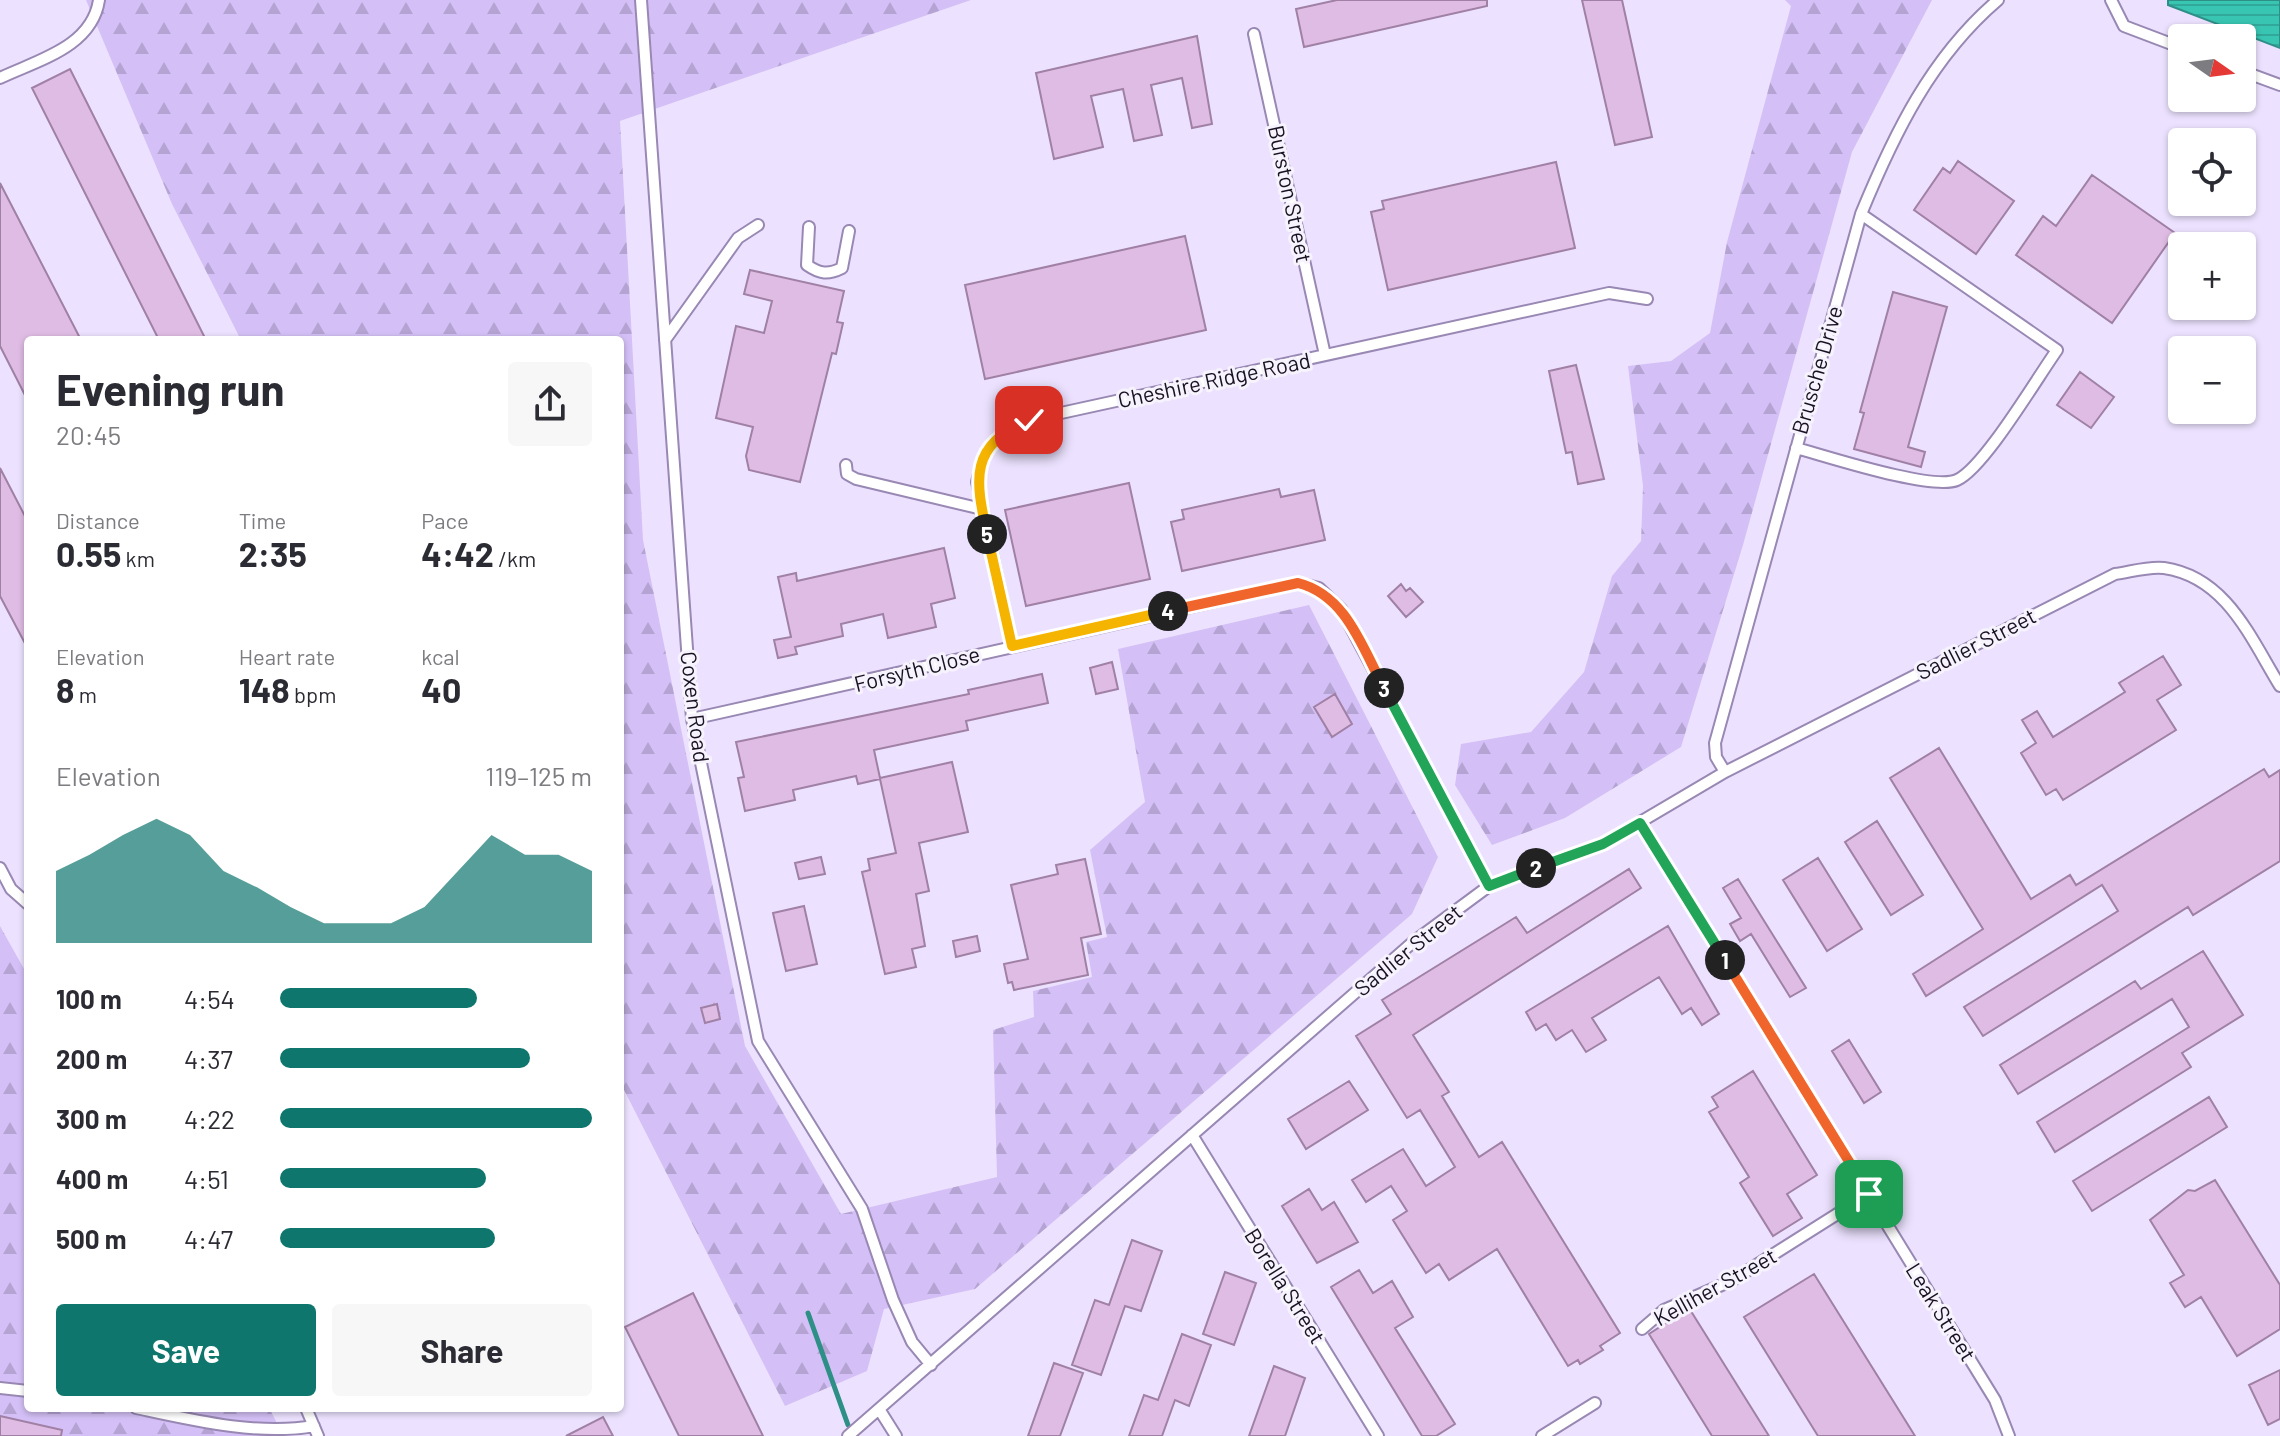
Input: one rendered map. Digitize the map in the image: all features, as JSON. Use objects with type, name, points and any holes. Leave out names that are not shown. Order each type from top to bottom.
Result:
[{"type":"lane","points":[[0,78],[80,40],[97,14],[99,0]]},
{"type":"lane","name":"Coxen Road","points":[[641,0],[692,719],[758,1041],[862,1209],[899,1314],[912,1342],[931,1365]]},
{"type":"lane","name":"Brusche Drive","points":[[1725,772],[1716,757],[1715,743],[1861,214],[1892,142],[1939,61],[1998,0]]},
{"type":"lane","points":[[2111,0],[2124,26],[2168,43]]},
{"type":"lane","name":"Burston Street","points":[[1254,34],[1325,355]]},
{"type":"lane","points":[[2256,76],[2280,85]]},
{"type":"lane","points":[[1796,448],[1931,483],[1956,481],[1977,463],[2057,350],[1861,214]]},
{"type":"lane","points":[[665,340],[738,238],[758,225]]},
{"type":"lane","points":[[809,227],[807,265],[817,272],[830,274],[842,268],[849,231]]},
{"type":"lane","name":"Cheshire Ridge Road","points":[[1012,646],[977,482],[983,455],[1002,432],[1029,420],[1609,293],[1647,299]]},
{"type":"lane","points":[[846,465],[847,474],[856,479],[982,509]]},
{"type":"lane","name":"Sadlier Street","points":[[848,1436],[1412,943],[1489,886],[1603,844],[1725,772],[2115,574],[2161,568],[2196,577],[2220,592],[2280,686]]},
{"type":"lane","name":"Forsyth Close","points":[[692,719],[1298,583],[1319,588],[1341,609],[1489,886]]},
{"type":"lane","name":"Leak Street","points":[[1640,823],[1995,1400],[2009,1436]]},
{"type":"lane","points":[[0,868],[11,889],[24,900]]},
{"type":"lane","name":"Borella Street","points":[[1192,1135],[1378,1436]]},
{"type":"lane","name":"Kelliher Street","points":[[1642,1329],[1664,1310],[1731,1281],[1869,1194]]},
{"type":"lane","points":[[0,1388],[24,1391]]},
{"type":"lane","points":[[1542,1436],[1595,1403]]},
{"type":"lane","points":[[879,1409],[896,1436]]},
{"type":"lane","points":[[154,1412],[256,1435],[316,1431],[308,1412]]},
{"type":"green space","points":[[86,0],[971,0],[620,121],[643,540],[745,1046],[841,1214],[997,1177],[993,1030],[1034,1017],[1033,991],[1092,977],[1086,942],[1107,937],[1090,850],[1145,802],[1118,649],[1309,605],[1438,857],[1412,914],[975,1289],[884,1309],[867,1371],[785,1406],[624,1090],[624,336],[239,336],[172,204]]},
{"type":"green space","points":[[1785,0],[1932,0],[1852,152],[1743,545],[1681,747],[1565,818],[1492,845],[1455,785],[1461,744],[1531,732],[1584,672],[1612,576],[1641,541],[1643,486],[1628,366],[1671,361],[1710,333],[1727,242],[1791,6]]},
{"type":"green space","points":[[0,926],[24,969],[24,1412],[271,1412],[284,1436],[0,1436]]},
{"type":"shaded area","points":[[2168,0],[2280,0],[2280,48],[2256,39],[2256,24],[2217,24],[2168,5]]},
{"type":"building","points":[[1337,0],[1487,0],[1487,6],[1304,47],[1296,9]]},
{"type":"building","points":[[1582,0],[1622,0],[1652,137],[1615,145]]},
{"type":"building","points":[[1197,36],[1212,124],[1192,128],[1182,78],[1151,85],[1162,135],[1134,141],[1123,89],[1091,96],[1103,147],[1054,159],[1036,73]]},
{"type":"building","points":[[70,69],[204,336],[157,336],[32,88]]},
{"type":"building","points":[[1958,161],[2014,201],[1976,254],[1914,210],[1943,168],[1950,173]]},
{"type":"building","points":[[1556,162],[1575,248],[1388,290],[1371,212],[1384,209],[1382,201]]},
{"type":"building","points":[[2092,175],[2174,232],[2168,232],[2168,243],[2112,323],[2016,255],[2043,216],[2056,226]]},
{"type":"building","points":[[0,183],[79,336],[24,336],[24,393],[0,346]]},
{"type":"building","points":[[1185,236],[1206,330],[985,379],[965,285]]},
{"type":"building","points":[[750,270],[844,291],[837,322],[843,323],[836,354],[832,353],[800,482],[749,470],[746,456],[753,427],[716,418],[736,326],[764,333],[772,301],[744,294]]},
{"type":"building","points":[[1893,292],[1947,307],[1908,447],[1925,452],[1921,467],[1854,449],[1864,413],[1860,412]]},
{"type":"building","points":[[1576,365],[1604,479],[1578,484],[1572,452],[1566,453],[1549,371]]},
{"type":"building","points":[[2080,372],[2114,397],[2091,428],[2057,405]]},
{"type":"building","points":[[0,468],[24,514],[24,641],[0,596]]},
{"type":"building","points":[[1129,483],[1150,579],[1026,606],[1005,510]]},
{"type":"building","points":[[1279,489],[1281,497],[1314,490],[1325,540],[1182,571],[1171,522],[1184,519],[1182,510]]},
{"type":"building","points":[[944,548],[955,598],[931,604],[936,627],[888,638],[883,614],[841,624],[843,636],[795,647],[797,654],[778,658],[774,640],[791,637],[778,577],[796,573],[797,581]]},
{"type":"building","points":[[1401,584],[1406,591],[1410,588],[1423,602],[1406,617],[1388,596]]},
{"type":"building","points":[[2163,656],[2181,685],[2157,700],[2176,730],[2063,800],[2056,789],[2046,795],[2021,753],[2036,743],[2022,720],[2037,711],[2053,737],[2125,692],[2119,683]]},
{"type":"building","points":[[1112,662],[1118,689],[1096,694],[1090,668]]},
{"type":"building","points":[[1042,674],[1048,703],[966,721],[968,730],[874,750],[880,778],[952,762],[968,832],[919,843],[929,891],[916,894],[925,946],[912,949],[916,967],[885,974],[862,872],[870,870],[868,859],[896,853],[880,779],[858,784],[856,776],[793,790],[795,800],[745,811],[738,778],[744,777],[736,742],[969,694],[968,690]]},
{"type":"building","points":[[1335,694],[1352,724],[1332,737],[1314,707]]},
{"type":"building","points":[[1939,748],[2031,899],[2070,875],[2076,885],[2264,769],[2269,777],[2280,770],[2280,861],[2193,915],[2188,907],[1983,1036],[1964,1007],[2118,911],[2102,885],[1926,996],[1913,974],[1983,929],[1890,778]]},
{"type":"building","points":[[1877,821],[1923,895],[1891,915],[1845,842]]},
{"type":"building","points":[[821,857],[825,874],[799,879],[795,863]]},
{"type":"building","points":[[1818,858],[1862,929],[1827,951],[1783,880]]},
{"type":"building","points":[[1085,859],[1101,934],[1081,938],[1088,975],[1014,990],[1012,982],[1008,983],[1004,964],[1028,959],[1011,885],[1058,874],[1056,865]]},
{"type":"building","points":[[1629,869],[1641,888],[1413,1035],[1449,1092],[1442,1096],[1479,1157],[1502,1142],[1620,1333],[1600,1346],[1603,1350],[1580,1364],[1578,1360],[1568,1366],[1497,1249],[1449,1280],[1439,1264],[1426,1273],[1393,1220],[1407,1211],[1391,1186],[1366,1202],[1352,1180],[1403,1149],[1426,1186],[1455,1167],[1420,1110],[1407,1118],[1356,1036],[1391,1014],[1382,1000],[1516,917],[1527,933]]},
{"type":"building","points":[[1738,879],[1806,988],[1790,997],[1751,934],[1740,941],[1730,924],[1741,918],[1723,888]]},
{"type":"building","points":[[804,906],[817,964],[786,971],[773,913]]},
{"type":"building","points":[[1668,926],[1719,1014],[1702,1025],[1691,1008],[1682,1014],[1659,977],[1592,1018],[1606,1040],[1586,1052],[1572,1030],[1556,1040],[1546,1024],[1536,1030],[1526,1012]]},
{"type":"building","points":[[977,936],[980,951],[956,957],[953,941]]},
{"type":"building","points":[[2203,951],[2243,1015],[2182,1053],[2191,1067],[2055,1152],[2037,1122],[2189,1027],[2172,999],[2018,1094],[2000,1065],[2135,981],[2141,989]]},
{"type":"building","points":[[717,1004],[720,1019],[705,1023],[701,1008]]},
{"type":"building","points":[[1849,1040],[1881,1092],[1864,1103],[1832,1051]]},
{"type":"building","points":[[1753,1071],[1817,1175],[1787,1194],[1802,1218],[1773,1236],[1740,1183],[1749,1177],[1709,1112],[1718,1107],[1712,1097]]},
{"type":"building","points":[[1349,1081],[1368,1110],[1306,1149],[1288,1119]]},
{"type":"building","points":[[2209,1097],[2227,1127],[2092,1211],[2073,1181]]},
{"type":"building","points":[[2215,1180],[2280,1285],[2280,1329],[2237,1356],[2201,1297],[2185,1307],[2170,1283],[2184,1275],[2150,1220],[2188,1190],[2195,1191]]},
{"type":"building","points":[[1309,1189],[1322,1210],[1334,1202],[1358,1242],[1317,1263],[1282,1206]]},
{"type":"building","points":[[1132,1240],[1162,1251],[1141,1311],[1125,1306],[1101,1375],[1072,1365],[1095,1300],[1109,1305]]},
{"type":"building","points":[[1359,1270],[1373,1293],[1392,1281],[1413,1317],[1395,1328],[1455,1424],[1436,1436],[1422,1436],[1331,1287]]},
{"type":"building","points":[[1225,1272],[1256,1283],[1234,1345],[1203,1334]]},
{"type":"building","points":[[1814,1274],[1915,1436],[1818,1436],[1744,1317]]},
{"type":"building","points":[[693,1293],[763,1436],[679,1436],[625,1327]]},
{"type":"building","points":[[1689,1308],[1769,1436],[1712,1436],[1649,1334]]},
{"type":"building","points":[[1182,1334],[1211,1345],[1189,1406],[1175,1400],[1162,1436],[1129,1436],[1144,1395],[1158,1400]]},
{"type":"building","points":[[1054,1363],[1083,1373],[1060,1436],[1028,1436]]},
{"type":"building","points":[[1274,1366],[1305,1378],[1285,1436],[1249,1436]]},
{"type":"building","points":[[2280,1370],[2280,1419],[2268,1425],[2249,1385]]},
{"type":"building","points":[[0,1416],[62,1430],[61,1436],[0,1436]]},
{"type":"building","points":[[603,1417],[613,1436],[566,1436]]},
{"type":"waterway","points":[[808,1313],[848,1425]]},
{"type":"route","points":[[1029,420],[1002,432],[983,455],[977,482],[1012,646],[1298,583],[1319,588],[1341,609],[1489,886],[1603,844],[1640,823],[1869,1194]]}]
